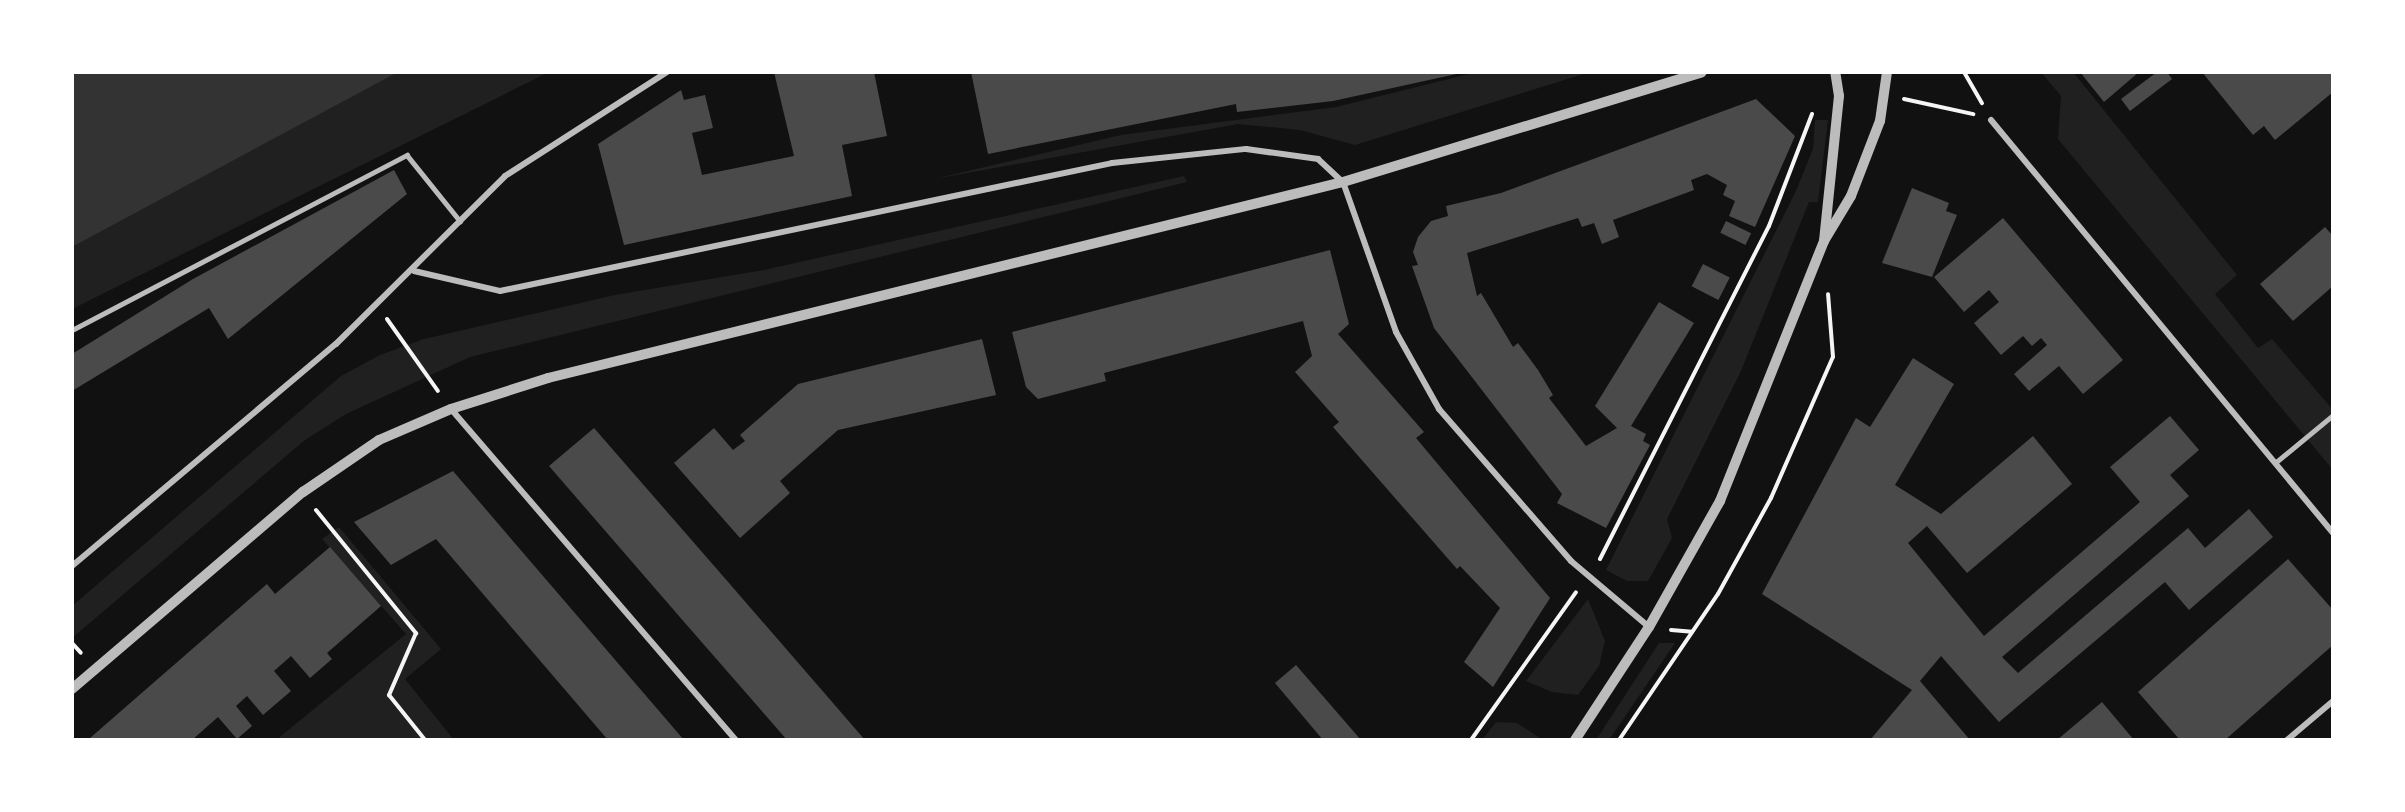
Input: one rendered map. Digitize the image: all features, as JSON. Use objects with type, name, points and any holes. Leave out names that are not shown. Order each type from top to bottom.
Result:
[{"type":"street","points":[[72,566],[378,306],[505,176],[667,72]]},
{"type":"street","points":[[72,689],[303,492],[379,440],[451,409],[548,378],[1343,182],[1702,72]]},
{"type":"street","points":[[1824,241],[1839,96],[1835,72]]},
{"type":"street","points":[[1575,740],[1650,627],[1720,501],[1824,241],[1851,196],[1880,121],[1887,72]]},
{"type":"street","points":[[1991,120],[2333,532]]},
{"type":"street","points":[[414,271],[500,291],[1112,163],[1246,149],[1318,159],[1343,182],[1415,371],[1439,409],[1587,577],[1650,627]]},
{"type":"street","points":[[451,409],[736,740]]},
{"type":"street","points":[[2287,740],[2333,701]]},
{"type":"lane","points":[[72,330],[407,155],[460,221]]},
{"type":"lane","points":[[2275,463],[2333,415]]},
{"type":"path","points":[[1964,72],[1991,120]]},
{"type":"path","points":[[1902,99],[1991,120]]},
{"type":"path","points":[[1471,740],[1607,550],[1769,226],[1814,101]]},
{"type":"path","points":[[1619,740],[1718,594],[1771,498],[1833,357],[1828,288]]},
{"type":"path","points":[[378,306],[422,369]]},
{"type":"path","points":[[303,492],[416,633],[389,695],[425,740]]},
{"type":"shaded area","points":[[72,72],[398,72],[72,247]]},
{"type":"shaded area","points":[[397,72],[549,72],[72,309],[72,247]]},
{"type":"shaded area","points":[[1477,72],[1590,72],[1355,145],[1300,130],[1238,124],[934,179],[1121,135],[1336,107]]},
{"type":"shaded area","points":[[2041,72],[2073,72],[2237,275],[2215,294],[2258,348],[2272,339],[2333,410],[2333,470],[2058,139],[2061,96]]},
{"type":"shaded area","points":[[1815,120],[1828,120],[1818,202],[1809,202],[1741,371],[1667,519],[1672,538],[1648,581],[1627,581],[1606,570],[1795,193],[1813,149]]},
{"type":"shaded area","points":[[1184,176],[1187,182],[470,357],[346,414],[305,440],[72,638],[72,606],[341,376],[380,355],[424,339],[615,295],[764,270]]},
{"type":"shaded area","points":[[339,527],[441,649],[405,679],[454,740],[276,740],[406,634],[322,539]]},
{"type":"shaded area","points":[[1588,599],[1605,641],[1599,666],[1578,695],[1552,692],[1526,681]]},
{"type":"shaded area","points":[[1659,643],[1675,643],[1609,740],[1596,740]]},
{"type":"shaded area","points":[[1496,722],[1517,723],[1543,740],[1482,740]]},
{"type":"building","points":[[774,72],[874,72],[887,136],[842,145],[852,196],[624,245],[598,144],[681,90],[684,100],[705,95],[713,128],[692,133],[702,175],[794,156]]},
{"type":"building","points":[[971,72],[1461,73],[1333,101],[1237,112],[1236,104],[988,154]]},
{"type":"building","points":[[2080,72],[2139,72],[2104,102]]},
{"type":"building","points":[[2157,72],[2167,72],[2172,79],[2130,111],[2121,99]]},
{"type":"building","points":[[2202,72],[2333,72],[2333,92],[2275,140],[2264,126],[2253,135]]},
{"type":"building","points":[[1756,99],[1795,136],[1755,227],[1729,216],[1735,201],[1723,195],[1727,185],[1707,174],[1691,180],[1694,190],[1613,220],[1619,237],[1602,244],[1594,223],[1582,227],[1578,218],[1467,253],[1477,296],[1481,293],[1513,347],[1518,343],[1538,370],[1553,395],[1549,398],[1586,446],[1617,428],[1595,406],[1659,302],[1694,323],[1631,426],[1646,434],[1643,441],[1650,445],[1606,528],[1557,503],[1562,494],[1434,328],[1412,266],[1418,265],[1413,252],[1418,237],[1431,221],[1448,216],[1446,206],[1501,193]]},
{"type":"building","points":[[394,170],[407,194],[228,339],[209,308],[72,391],[72,354],[193,279]]},
{"type":"building","points":[[1912,188],[1949,203],[1946,211],[1957,215],[1932,277],[1882,263]]},
{"type":"building","points":[[2003,218],[2123,360],[2083,394],[2059,366],[2029,391],[2014,374],[2047,345],[2041,338],[2032,346],[2023,336],[2001,355],[1974,323],[1999,302],[1989,290],[1964,312],[1934,277]]},
{"type":"building","points":[[1726,221],[1751,233],[1745,245],[1720,233]]},
{"type":"building","points":[[2325,227],[2333,236],[2333,286],[2293,321],[2260,284]]},
{"type":"building","points":[[1330,250],[1349,324],[1338,334],[1424,432],[1416,438],[1550,598],[1493,687],[1464,662],[1500,608],[1460,566],[1457,569],[1333,427],[1339,422],[1295,372],[1312,356],[1303,321],[1104,373],[1106,381],[1038,399],[1026,387],[1012,332]]},
{"type":"building","points":[[1703,264],[1730,278],[1718,300],[1692,286]]},
{"type":"building","points":[[982,339],[996,395],[838,430],[780,481],[790,493],[740,538],[674,463],[714,428],[733,450],[745,441],[740,435],[798,384]]},
{"type":"building","points":[[1913,358],[1954,384],[1895,485],[1941,514],[2033,436],[2072,484],[1967,573],[1927,526],[1908,543],[1984,636],[2140,502],[2110,467],[2170,416],[2199,450],[2170,475],[2189,496],[2002,657],[2018,673],[2188,528],[2205,548],[2249,509],[2273,537],[2189,610],[2165,582],[1999,722],[1941,656],[1920,681],[1970,740],[1870,740],[1912,690],[1762,594],[1856,418],[1870,427]]},
{"type":"building","points":[[594,428],[865,740],[787,740],[685,623],[549,466]]},
{"type":"building","points":[[453,471],[684,740],[608,740],[436,539],[391,565],[354,522]]},
{"type":"building","points":[[330,547],[381,606],[327,653],[332,659],[310,678],[291,656],[274,671],[291,691],[263,715],[247,696],[236,706],[252,726],[237,739],[218,717],[192,740],[90,738],[267,584],[275,594]]},
{"type":"building","points":[[2288,559],[2333,610],[2333,645],[2225,740],[2180,740],[2138,692]]},
{"type":"building","points":[[1296,665],[1361,740],[1323,740],[1275,683]]},
{"type":"building","points":[[2102,702],[2134,740],[2057,740]]}]
